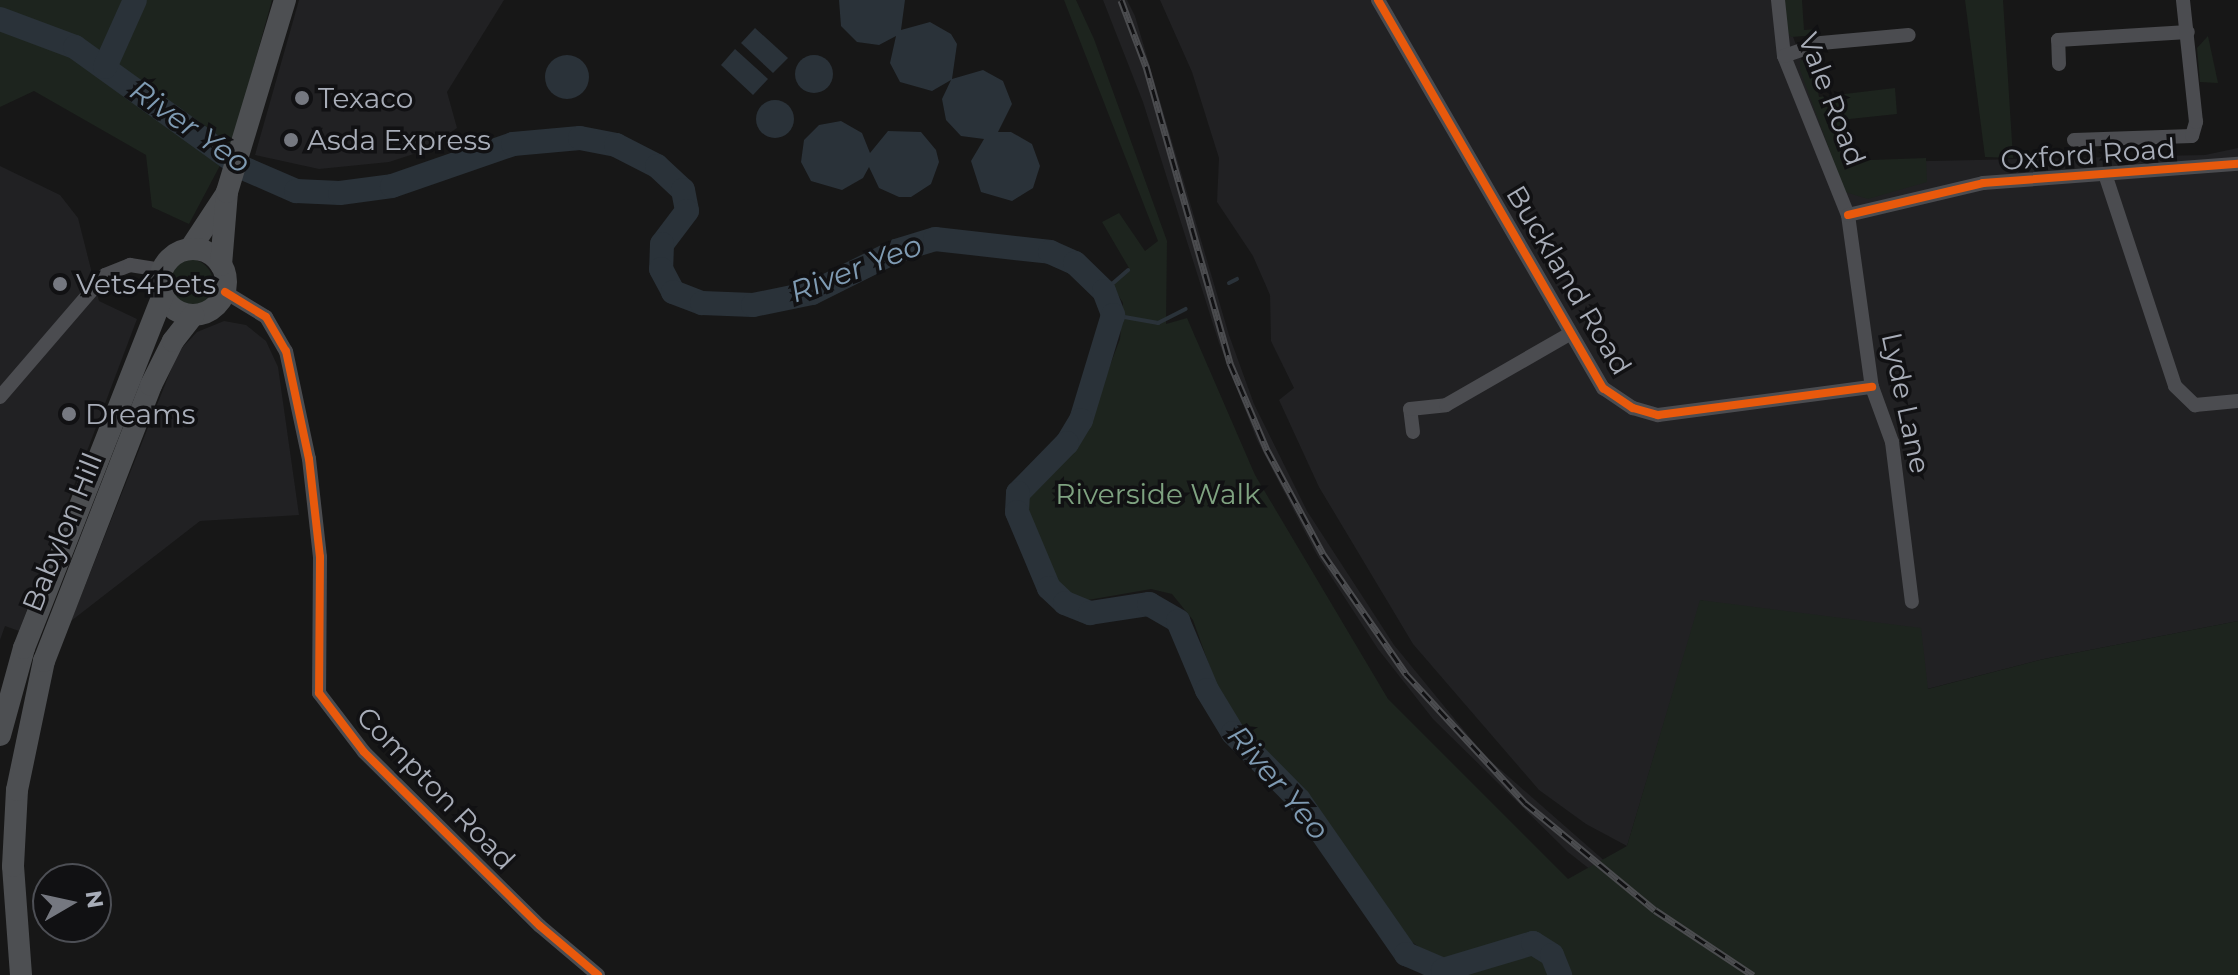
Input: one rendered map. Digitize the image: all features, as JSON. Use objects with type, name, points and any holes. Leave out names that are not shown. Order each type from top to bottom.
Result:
[{"type":"main road","points":[[190,249],[227,192],[285,0]]},
{"type":"main road","points":[[221,265],[208,252],[190,249],[173,256],[162,270],[163,295],[175,309],[193,315],[212,309],[225,292],[221,265],[227,192]]},
{"type":"main road","name":"Babylon Hill","points":[[21,975],[13,866],[17,790],[64,577],[163,295]]},
{"type":"main road","name":"Babylon Hill","points":[[0,735],[24,648],[64,577],[173,341],[193,315]]},
{"type":"street","name":"Buckland Road","points":[[1378,0],[1603,388],[1633,408],[1658,415],[1872,387]]},
{"type":"street","name":"Vale Road","points":[[1778,0],[1784,56],[1848,215]]},
{"type":"street","points":[[2074,140],[2192,136],[2196,122],[2183,0]]},
{"type":"street","points":[[2059,25],[2059,64]]},
{"type":"street","points":[[2058,40],[2188,32]]},
{"type":"street","points":[[1784,56],[1821,43],[1909,35]]},
{"type":"street","name":"Oxford Road","points":[[1848,215],[1983,183],[2106,177],[2238,164]]},
{"type":"street","name":"Oxford Road","points":[[2106,177],[2175,386],[2195,405],[2238,401]]},
{"type":"street","name":"Lyde Lane","points":[[1848,215],[1872,387],[1892,442],[1912,602]]},
{"type":"street","points":[[0,397],[105,275],[130,265],[162,270]]},
{"type":"street","name":"Compton Road","points":[[225,292],[266,317],[286,351],[309,459],[320,557],[319,693],[364,752],[540,926],[598,975]]},
{"type":"street","points":[[1413,432],[1410,409],[1446,405],[1571,333]]},
{"type":"shaded area","points":[[299,0],[504,0],[447,92],[457,128],[423,151],[389,162],[319,169],[255,155]]},
{"type":"shaded area","points":[[839,0],[905,0],[901,30],[930,22],[951,34],[957,44],[952,79],[983,70],[1003,81],[1012,104],[998,132],[1011,132],[1032,144],[1040,166],[1033,188],[1012,201],[981,192],[971,161],[984,139],[961,136],[946,120],[942,99],[951,80],[932,91],[900,82],[890,63],[896,36],[879,45],[857,42],[841,26]]},
{"type":"shaded area","points":[[1103,0],[1127,0],[1135,16],[1229,335],[1254,404],[1307,511],[1394,645],[1485,756],[1632,885],[1652,918],[1568,852],[1433,719],[1378,649],[1317,555],[1257,440],[1219,343],[1143,102]]},
{"type":"shaded area","points":[[1160,0],[1788,0],[1787,20],[1839,163],[2205,155],[2238,148],[2238,621],[2044,659],[1927,689],[1701,600],[1627,846],[1586,824],[1539,790],[1413,644],[1319,487],[1279,400],[1294,388],[1271,341],[1270,295],[1253,256],[1217,202],[1219,158],[1192,72]]},
{"type":"shaded area","points":[[755,28],[788,58],[773,73],[741,43]]},
{"type":"shaded area","points":[[735,49],[768,79],[753,95],[721,65]]},
{"type":"shaded area","points":[[567,55],[583,61],[589,77],[583,93],[567,99],[551,93],[545,77],[551,61]]},
{"type":"shaded area","points":[[814,55],[827,61],[833,74],[827,87],[814,93],[801,87],[795,74],[801,61]]},
{"type":"shaded area","points":[[775,100],[788,106],[794,119],[788,132],[775,138],[762,132],[756,119],[762,106]]},
{"type":"shaded area","points":[[841,121],[862,133],[870,153],[888,131],[921,132],[936,150],[939,162],[931,184],[911,197],[899,197],[879,188],[869,167],[863,178],[842,190],[811,181],[801,162],[804,140],[819,125]]},
{"type":"shaded area","points":[[0,166],[60,195],[78,218],[99,301],[137,319],[19,631],[5,626],[0,640]]},
{"type":"shaded area","points":[[224,321],[246,325],[266,341],[278,367],[299,515],[200,521],[71,621],[178,352],[197,332]]},
{"type":"green space","points":[[0,0],[272,0],[233,141],[189,224],[152,207],[146,155],[34,91],[0,107]]},
{"type":"green space","name":"Riverside Walk","points":[[1064,0],[1076,0],[1094,39],[1167,241],[1166,324],[1187,318],[1255,475],[1388,699],[1568,879],[1627,846],[1700,600],[1921,628],[1928,689],[2044,659],[2238,621],[2238,975],[1422,975],[1434,957],[1403,936],[1314,803],[1223,704],[1193,620],[1172,594],[1151,589],[1082,601],[1050,576],[1031,540],[1025,490],[1085,431],[1120,339],[1123,303],[1112,285],[1129,268],[1102,222],[1119,213],[1145,251],[1158,241]]},
{"type":"green space","points":[[1784,0],[1802,0],[1804,30],[1818,29],[1818,35],[1791,37],[1783,25]]},
{"type":"green space","points":[[1965,0],[2003,0],[2013,158],[1985,157]]},
{"type":"green space","points":[[2208,36],[2218,83],[2200,82],[2197,48]]},
{"type":"green space","points":[[1812,55],[1819,97],[1895,88],[1897,114],[1840,120],[1844,161],[1926,158],[1927,182],[1868,199],[1845,192],[1800,70],[1800,61]]},
{"type":"green space","points":[[189,259],[206,266],[213,283],[206,300],[189,307],[172,300],[165,283],[172,266]]},
{"type":"waterway","name":"River Yeo","points":[[105,67],[135,0]]},
{"type":"waterway","name":"River Yeo","points":[[0,19],[75,47],[243,168],[296,191],[340,193],[392,186],[513,144],[580,138],[616,145],[657,166],[683,190],[687,211],[662,244],[661,269],[673,292],[702,303],[753,305],[812,293],[896,251],[935,239],[1050,252],[1075,263],[1104,291],[1113,315],[1081,420],[1067,443],[1018,493],[1017,512],[1049,588],[1065,603],[1090,613],[1149,604],[1178,621],[1207,690],[1233,733],[1299,800],[1406,954],[1443,970],[1533,943],[1552,955],[1560,975]]},
{"type":"waterway","points":[[1104,291],[1128,270]]},
{"type":"waterway","points":[[1229,283],[1237,279]]},
{"type":"waterway","points":[[1113,315],[1158,323],[1186,309]]},
{"type":"railway","points":[[1121,0],[1146,66],[1230,363],[1267,450],[1323,554],[1406,674],[1525,803],[1655,910],[1753,975]]},
{"type":"cycle path","points":[[1378,0],[1603,388],[1633,408],[1658,415],[1872,387]]},
{"type":"cycle path","points":[[1848,215],[1983,183],[2238,164]]},
{"type":"cycle path","points":[[225,292],[266,317],[286,351],[309,459],[320,557],[319,693],[364,752],[540,926],[598,975]]},
{"type":"place","name":"Texaco","points":[[302,98]]},
{"type":"place","name":"Asda Express","points":[[291,140]]},
{"type":"place","name":"Vets4Pets","points":[[60,284]]},
{"type":"place","name":"Dreams","points":[[69,414]]}]
